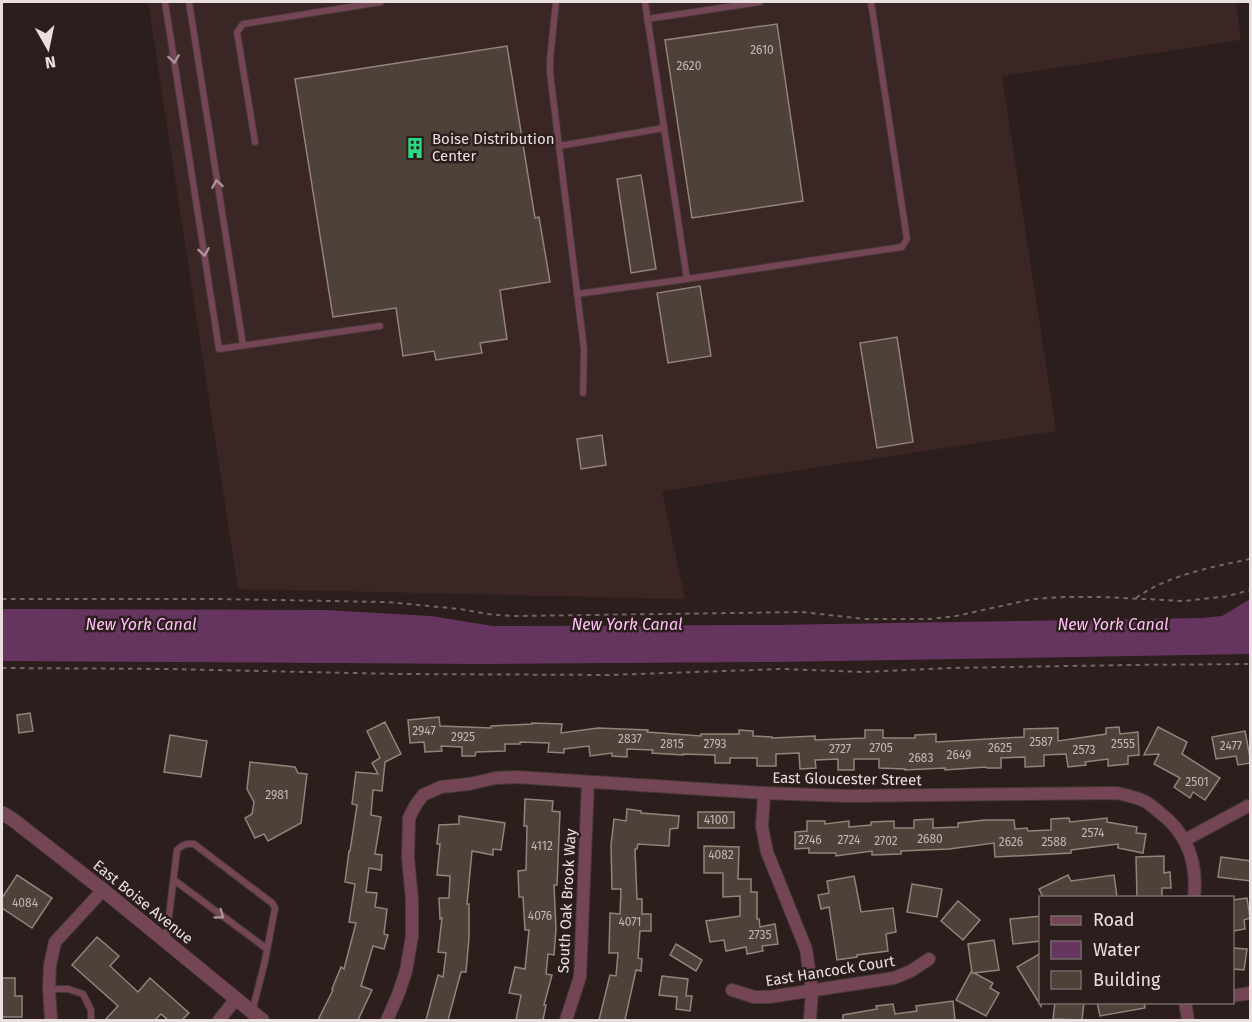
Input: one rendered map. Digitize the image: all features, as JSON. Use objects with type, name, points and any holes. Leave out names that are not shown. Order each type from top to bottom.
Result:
[{"type":"street","name":"East Gloucester Street","points":[[387,1020],[406,971],[412,936],[412,900],[408,858],[409,818],[423,795],[441,787],[516,777],[847,796],[1117,793],[1144,801],[1164,816],[1185,840]]},
{"type":"street","name":"South Oak Brook Way","points":[[566,1020],[580,977],[588,782]]},
{"type":"street","points":[[764,793],[762,827],[766,852],[806,949],[812,990],[810,1020]]},
{"type":"street","points":[[1194,896],[1195,875],[1185,840],[1248,806]]},
{"type":"street","name":"East Boise Avenue","points":[[2,813],[103,890],[257,1016]]},
{"type":"street","points":[[51,1020],[50,965],[55,942],[103,890]]},
{"type":"street","name":"East Hancock Court","points":[[732,990],[754,997],[769,997],[894,978],[911,971],[928,959]]},
{"type":"street","points":[[1234,996],[1251,993]]},
{"type":"street","points":[[219,1020],[236,999]]},
{"type":"street","points":[[1186,1004],[1188,1020]]},
{"type":"lane","points":[[165,2],[219,349],[380,326]]},
{"type":"lane","points":[[189,2],[243,345]]},
{"type":"lane","points":[[255,142],[237,32],[243,24],[381,2]]},
{"type":"lane","points":[[556,2],[550,73],[584,349],[583,393]]},
{"type":"lane","points":[[645,2],[687,279]]},
{"type":"lane","points":[[648,19],[760,2]]},
{"type":"lane","points":[[577,294],[902,247],[907,239],[871,2]]},
{"type":"lane","points":[[559,146],[664,128]]},
{"type":"lane","points":[[166,942],[177,850],[188,843],[194,844],[272,903],[275,908],[257,1016]]},
{"type":"lane","points":[[174,880],[267,949]]},
{"type":"lane","points":[[49,989],[68,989],[83,994],[91,1010],[91,1020]]},
{"type":"path","points":[[1136,598],[1167,582],[1194,572],[1251,559]]},
{"type":"path","points":[[2,599],[387,602],[515,616],[802,612],[891,620],[956,616],[1033,599],[1064,597],[1184,601],[1228,596],[1251,590]]},
{"type":"path","points":[[2,668],[609,675],[782,669],[863,672],[1128,664],[1251,664]]},
{"type":"shaded area","points":[[148,2],[1236,2],[1241,40],[1002,76],[1056,431],[662,491],[685,599],[238,589]]},
{"type":"water","name":"New York Canal","points":[[1250,599],[1250,654],[483,664],[2,661],[2,609],[325,610],[431,616],[493,626],[773,625],[1201,618],[1222,616]]},
{"type":"building","points":[[777,24],[803,201],[692,218],[665,40]]},
{"type":"building","name":"Boise Distribution Center","points":[[507,46],[535,218],[539,217],[550,282],[500,290],[507,339],[480,343],[482,353],[436,360],[434,351],[403,356],[396,308],[333,317],[295,79]]},
{"type":"building","points":[[641,175],[656,269],[631,273],[617,179]]},
{"type":"building","points":[[700,286],[711,356],[668,363],[657,293]]},
{"type":"building","points":[[897,337],[913,442],[877,448],[860,343]]},
{"type":"building","points":[[602,435],[606,465],[581,469],[577,439]]},
{"type":"building","points":[[30,713],[33,731],[19,733],[17,715]]},
{"type":"building","points":[[439,717],[440,726],[491,728],[491,726],[532,723],[562,724],[561,733],[598,728],[648,730],[647,732],[701,736],[701,734],[739,734],[739,730],[753,731],[753,736],[772,738],[815,736],[815,740],[865,738],[865,730],[883,730],[883,738],[915,738],[915,735],[936,734],[936,742],[1024,737],[1024,729],[1058,728],[1058,741],[1106,734],[1106,728],[1119,727],[1120,734],[1138,732],[1139,755],[1128,756],[1128,764],[1108,766],[1108,759],[1068,767],[1066,754],[1044,755],[1044,766],[1025,767],[1025,757],[1001,758],[1001,768],[945,770],[945,768],[905,770],[879,768],[879,759],[854,759],[854,770],[838,770],[838,759],[815,760],[816,768],[800,769],[799,753],[776,754],[776,766],[757,766],[757,758],[730,758],[730,763],[715,763],[715,755],[652,753],[653,750],[627,749],[627,757],[612,756],[612,753],[590,756],[589,746],[564,749],[564,753],[548,752],[549,743],[520,742],[520,744],[505,744],[505,751],[476,752],[475,756],[462,756],[462,747],[441,746],[442,751],[425,752],[424,742],[410,743],[408,720]]},
{"type":"building","points":[[385,722],[401,754],[385,762],[382,791],[373,790],[371,815],[381,817],[375,854],[382,855],[381,870],[369,868],[366,892],[377,893],[375,907],[387,909],[384,934],[388,935],[384,949],[373,946],[361,986],[372,990],[358,1020],[318,1020],[333,990],[341,967],[344,969],[356,923],[349,922],[355,884],[345,882],[357,805],[352,804],[356,772],[378,774],[372,763],[380,758],[367,731]]},
{"type":"building","points":[[1158,727],[1187,742],[1182,754],[1220,778],[1205,800],[1193,792],[1190,798],[1174,787],[1180,778],[1154,764],[1159,754],[1144,755]]},
{"type":"building","points":[[1245,731],[1251,763],[1238,765],[1236,756],[1216,759],[1212,737]]},
{"type":"building","points":[[170,735],[207,741],[201,777],[164,772]]},
{"type":"building","points":[[250,762],[295,767],[298,773],[307,774],[301,823],[268,841],[264,834],[255,838],[245,818],[252,814],[254,802],[247,789]]},
{"type":"building","points":[[525,799],[553,801],[552,811],[560,812],[557,885],[554,885],[556,929],[554,955],[548,954],[546,974],[552,975],[544,1005],[546,1005],[543,1020],[516,1020],[521,995],[509,993],[515,967],[525,969],[529,930],[525,930],[523,897],[519,897],[518,871],[526,870]]},
{"type":"building","points":[[627,809],[641,811],[641,813],[679,816],[678,828],[670,829],[669,846],[638,844],[635,849],[637,899],[642,899],[642,914],[651,914],[651,931],[640,931],[638,958],[642,959],[641,971],[636,970],[625,1020],[599,1020],[610,975],[616,976],[618,953],[609,953],[610,913],[620,914],[621,889],[612,889],[611,845],[614,819],[626,821]]},
{"type":"building","points":[[698,812],[734,812],[734,828],[698,828]]},
{"type":"building","points":[[459,816],[505,823],[501,850],[493,849],[493,855],[472,851],[467,904],[469,904],[469,938],[466,972],[461,972],[448,1020],[426,1020],[438,975],[443,977],[446,953],[438,952],[442,918],[440,919],[439,898],[449,898],[450,876],[437,875],[439,825],[459,824]]},
{"type":"building","points":[[1069,818],[1070,822],[1107,818],[1107,822],[1137,827],[1136,833],[1146,834],[1143,853],[1118,848],[1118,844],[1071,850],[1071,853],[995,857],[994,843],[949,849],[901,851],[901,854],[872,855],[872,851],[836,856],[836,853],[809,853],[809,848],[795,849],[795,832],[807,831],[807,821],[825,821],[825,824],[849,821],[849,827],[871,825],[871,822],[894,821],[894,828],[914,828],[914,820],[933,819],[933,828],[958,827],[958,823],[985,820],[1014,820],[1015,829],[1027,828],[1028,831],[1051,830],[1051,819]]},
{"type":"building","points":[[704,846],[739,847],[738,879],[751,879],[751,892],[757,892],[757,919],[759,919],[760,927],[775,924],[778,944],[762,946],[763,951],[747,954],[746,947],[726,951],[724,940],[710,942],[706,921],[740,916],[740,896],[723,897],[723,873],[704,873]]},
{"type":"building","points":[[1164,856],[1164,873],[1170,872],[1171,888],[1162,888],[1162,896],[1137,896],[1136,857]]},
{"type":"building","points":[[1221,857],[1251,861],[1251,881],[1218,877]]},
{"type":"building","points":[[17,875],[52,898],[32,928],[2,908],[2,898]]},
{"type":"building","points":[[1068,875],[1071,881],[1114,875],[1117,896],[1042,896],[1039,889]]},
{"type":"building","points":[[854,876],[861,912],[893,908],[896,932],[886,934],[888,951],[837,960],[829,907],[821,909],[818,895],[829,893],[827,881]]},
{"type":"building","points":[[912,884],[942,889],[937,917],[907,912]]},
{"type":"building","points":[[1247,898],[1250,918],[1244,920],[1245,929],[1234,931],[1234,900]]},
{"type":"building","points":[[958,901],[980,920],[963,940],[941,921]]},
{"type":"building","points":[[1039,916],[1039,941],[1013,944],[1010,919]]},
{"type":"building","points":[[97,937],[119,956],[110,966],[138,992],[150,978],[189,1013],[182,1020],[168,1020],[161,1014],[155,1020],[105,1020],[118,1006],[72,965]]},
{"type":"building","points":[[994,940],[999,970],[974,973],[993,983],[990,988],[999,993],[986,1016],[956,1000],[972,973],[968,944]]},
{"type":"building","points":[[676,944],[702,960],[696,971],[670,955]]},
{"type":"building","points":[[1234,948],[1247,949],[1244,970],[1234,969]]},
{"type":"building","points":[[1039,954],[1039,1003],[1017,967]]},
{"type":"building","points":[[662,976],[688,979],[686,996],[692,996],[690,1011],[676,1009],[677,997],[659,995]]},
{"type":"building","points":[[2,978],[15,978],[15,996],[22,996],[22,1017],[2,1017]]},
{"type":"building","points":[[953,1001],[955,1020],[843,1020],[843,1015],[877,1009],[876,1006],[893,1004],[895,1014],[917,1011],[916,1006]]},
{"type":"building","points":[[1055,1004],[1084,1004],[1082,1020],[1053,1019]]},
{"type":"building","points":[[1097,1004],[1144,1004],[1145,1008],[1100,1016]]},
{"type":"place","name":"Boise Distribution Center","points":[[415,148]]}]
